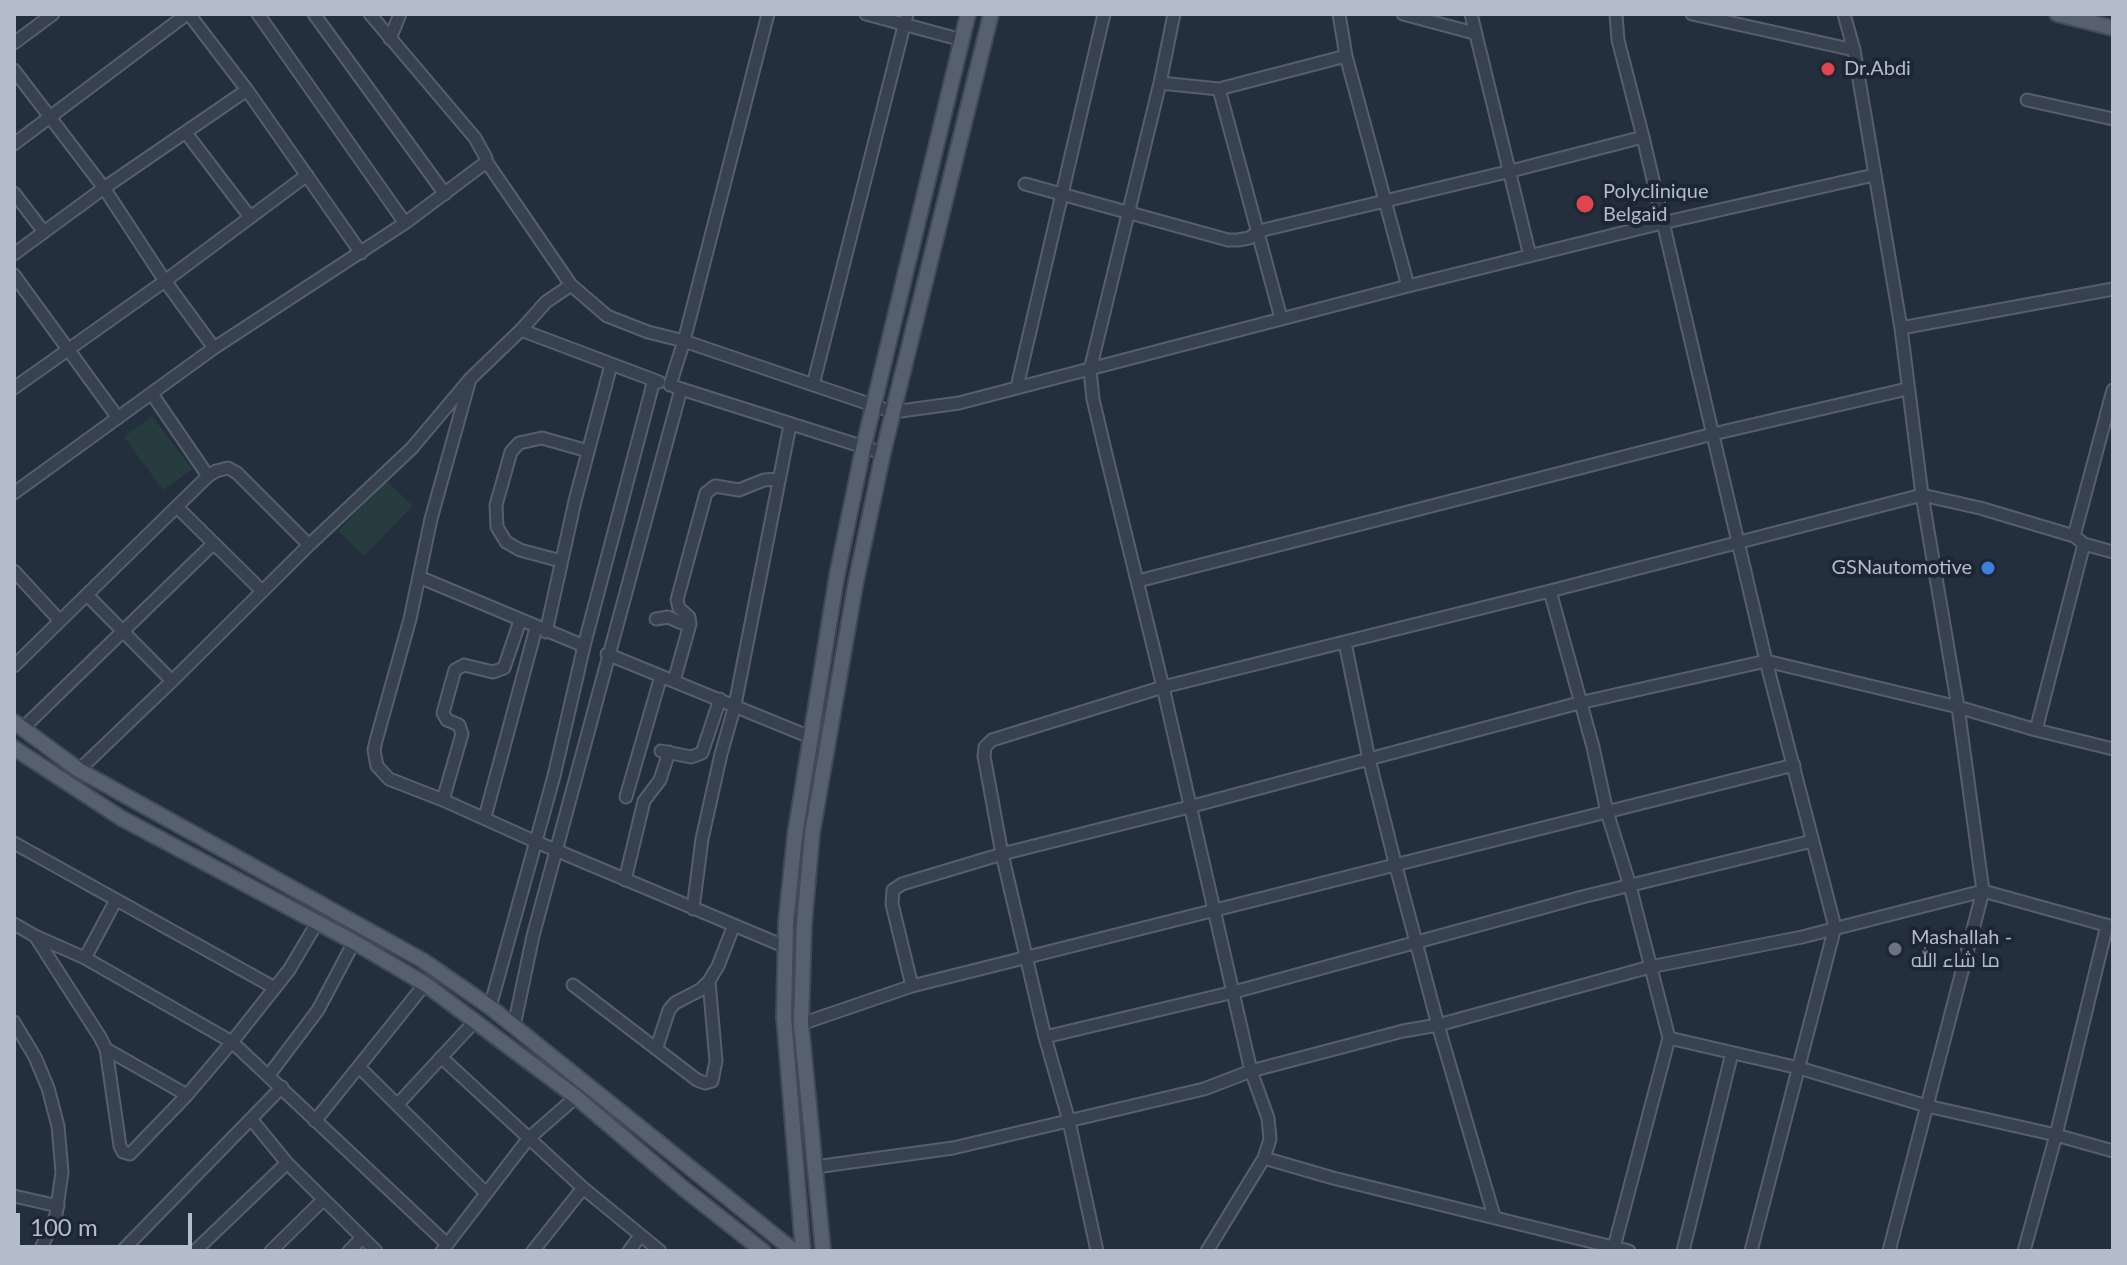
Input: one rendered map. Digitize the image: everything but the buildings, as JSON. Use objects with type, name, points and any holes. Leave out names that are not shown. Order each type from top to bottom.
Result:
[{"type":"main road","points":[[803,1251],[784,1017],[795,835],[837,575],[863,449],[968,14]]},
{"type":"main road","points":[[823,1251],[801,1024],[804,925],[812,834],[856,581],[883,453],[991,14]]},
{"type":"main road","points":[[2057,14],[2113,28]]},
{"type":"main road","points":[[18,725],[79,770],[422,960],[490,1007],[794,1251]]},
{"type":"main road","points":[[14,748],[121,818],[354,942],[425,984],[576,1097],[763,1251]]},
{"type":"street","points":[[14,43],[53,14]]},
{"type":"street","points":[[14,144],[188,14],[247,90],[361,253]]},
{"type":"street","points":[[258,14],[405,223]]},
{"type":"street","points":[[314,14],[445,194]]},
{"type":"street","points":[[370,14],[475,138],[486,161],[571,285],[607,316],[893,412],[959,403],[1408,286],[1662,223],[1874,175]]},
{"type":"street","points":[[390,39],[400,14]]},
{"type":"street","points":[[514,1026],[533,936],[768,14]]},
{"type":"street","points":[[866,14],[906,19],[962,40]]},
{"type":"street","points":[[1017,387],[1104,14]]},
{"type":"street","points":[[1174,14],[1090,370],[1093,399],[1251,1071],[1268,1118],[1270,1139],[1264,1158],[1207,1251]]},
{"type":"street","points":[[1339,14],[1346,56],[1408,286]]},
{"type":"street","points":[[1403,14],[1474,33]]},
{"type":"street","points":[[1471,14],[1530,256]]},
{"type":"street","points":[[1616,14],[1618,40],[1766,661],[1835,927],[1751,1251]]},
{"type":"street","points":[[1692,14],[1854,50]]},
{"type":"street","points":[[1844,14],[1854,50],[1901,328],[1922,495],[1958,707],[1983,891],[1889,1251]]},
{"type":"street","points":[[813,385],[906,19]]},
{"type":"street","points":[[1160,83],[1219,89],[1346,56]]},
{"type":"street","points":[[14,70],[104,188],[165,281],[214,348]]},
{"type":"street","points":[[1219,89],[1281,318]]},
{"type":"street","points":[[14,254],[247,90]]},
{"type":"street","points":[[2027,100],[2113,119]]},
{"type":"street","points":[[186,133],[250,217]]},
{"type":"street","points":[[1025,184],[1228,240],[1249,238],[1259,231],[1643,137]]},
{"type":"street","points":[[14,493],[214,348],[405,223],[480,169],[486,161]]},
{"type":"street","points":[[14,388],[307,175]]},
{"type":"street","points":[[14,193],[44,232]]},
{"type":"street","points":[[14,275],[118,418]]},
{"type":"street","points":[[79,770],[412,448],[470,379],[546,302],[571,285]]},
{"type":"street","points":[[1901,328],[2113,289]]},
{"type":"street","points":[[521,330],[654,380],[883,453]]},
{"type":"street","points":[[485,817],[561,561],[611,365]]},
{"type":"street","points":[[470,379],[431,519],[376,741],[375,758],[382,774],[786,947]]},
{"type":"street","points":[[490,1007],[554,776],[584,646],[654,380]]},
{"type":"street","points":[[1138,581],[1713,434],[1907,389]]},
{"type":"street","points":[[2074,536],[2113,390]]},
{"type":"street","points":[[152,394],[208,476]]},
{"type":"street","points":[[693,909],[706,817],[735,705],[790,425]]},
{"type":"street","points":[[561,561],[520,550],[506,542],[497,527],[496,505],[511,452],[519,443],[542,438],[588,451]]},
{"type":"street","points":[[14,666],[208,476],[228,468],[237,473],[309,545]]},
{"type":"street","points":[[674,681],[689,626],[689,617],[679,608],[677,600],[706,493],[715,486],[739,490],[757,482],[779,479]]},
{"type":"street","points":[[1097,1251],[1069,1121],[1045,1037],[1002,854],[984,756],[992,740],[1163,687],[1922,495],[1980,508],[2074,536],[2084,544],[2113,552]]},
{"type":"street","points":[[177,507],[262,591]]},
{"type":"street","points":[[18,725],[124,632],[213,544]]},
{"type":"street","points":[[2036,730],[2084,544]]},
{"type":"street","points":[[14,571],[60,621]]},
{"type":"street","points":[[419,577],[584,646]]},
{"type":"street","points":[[1550,591],[1669,1038],[1613,1249]]},
{"type":"street","points":[[87,595],[172,681]]},
{"type":"street","points":[[656,619],[668,617],[689,626]]},
{"type":"street","points":[[443,800],[462,734],[459,725],[447,720],[443,713],[455,670],[464,665],[493,672],[504,668],[520,621]]},
{"type":"street","points":[[1345,643],[1395,863],[1494,1216]]},
{"type":"street","points":[[607,654],[810,737]]},
{"type":"street","points":[[912,986],[892,904],[893,890],[902,884],[1002,854],[1579,703],[1766,661],[1958,707],[2113,749]]},
{"type":"street","points":[[626,797],[661,676]]},
{"type":"street","points":[[625,880],[644,801],[660,780],[665,752],[691,757],[702,753],[720,699]]},
{"type":"street","points":[[801,1024],[912,986],[1794,765]]},
{"type":"street","points":[[1045,1037],[1234,992],[1416,941],[1812,841]]},
{"type":"street","points":[[14,843],[275,988]]},
{"type":"street","points":[[815,1167],[953,1148],[1069,1121],[1204,1089],[1251,1071],[1403,1031],[1438,1025],[1650,967],[1802,937],[1983,891],[2110,926],[2024,1251]]},
{"type":"street","points":[[85,958],[116,900]]},
{"type":"street","points":[[35,936],[106,1049],[120,1146],[123,1152],[130,1154],[187,1095],[232,1042],[297,958],[317,923]]},
{"type":"street","points":[[14,924],[85,958],[232,1042],[282,1087],[445,1248],[528,1139],[576,1097]]},
{"type":"street","points":[[657,1047],[669,1010],[709,981],[734,925]]},
{"type":"street","points":[[269,1075],[318,1010],[354,942]]},
{"type":"street","points":[[573,985],[705,1083],[712,1081],[716,1061],[709,981]]},
{"type":"street","points":[[315,1121],[425,984]]},
{"type":"street","points":[[398,1104],[475,1021]]},
{"type":"street","points":[[14,1022],[35,1057],[48,1088],[58,1126],[62,1172],[58,1206],[40,1251]]},
{"type":"street","points":[[1669,1038],[1799,1068],[1927,1106],[2113,1151]]},
{"type":"street","points":[[106,1049],[187,1095]]},
{"type":"street","points":[[1683,1251],[1732,1053]]},
{"type":"street","points":[[441,1057],[583,1188],[660,1251]]},
{"type":"street","points":[[359,1067],[485,1192]]},
{"type":"street","points":[[122,1251],[282,1087]]},
{"type":"street","points":[[251,1119],[287,1163],[376,1251]]},
{"type":"street","points":[[1264,1158],[1629,1251]]},
{"type":"street","points":[[195,1251],[287,1163]]},
{"type":"street","points":[[533,1251],[583,1188]]},
{"type":"street","points":[[14,1196],[58,1206]]},
{"type":"street","points":[[271,1251],[323,1200]]},
{"type":"street","points":[[629,1251],[640,1236]]},
{"type":"street","points":[[349,1251],[362,1238]]},
{"type":"green space","points":[[152,416],[192,469],[163,490],[124,437]]},
{"type":"green space","points":[[386,480],[413,506],[364,556],[338,531]]},
{"type":"place","name":"Dr.Abdi","points":[[1828,69]]},
{"type":"place","name":"Polyclinique Belgaid","points":[[1585,204]]},
{"type":"place","name":"GSNautomotive","points":[[1988,568]]},
{"type":"place","name":"Mashallah - ما شاء الله","points":[[1895,949]]}]
